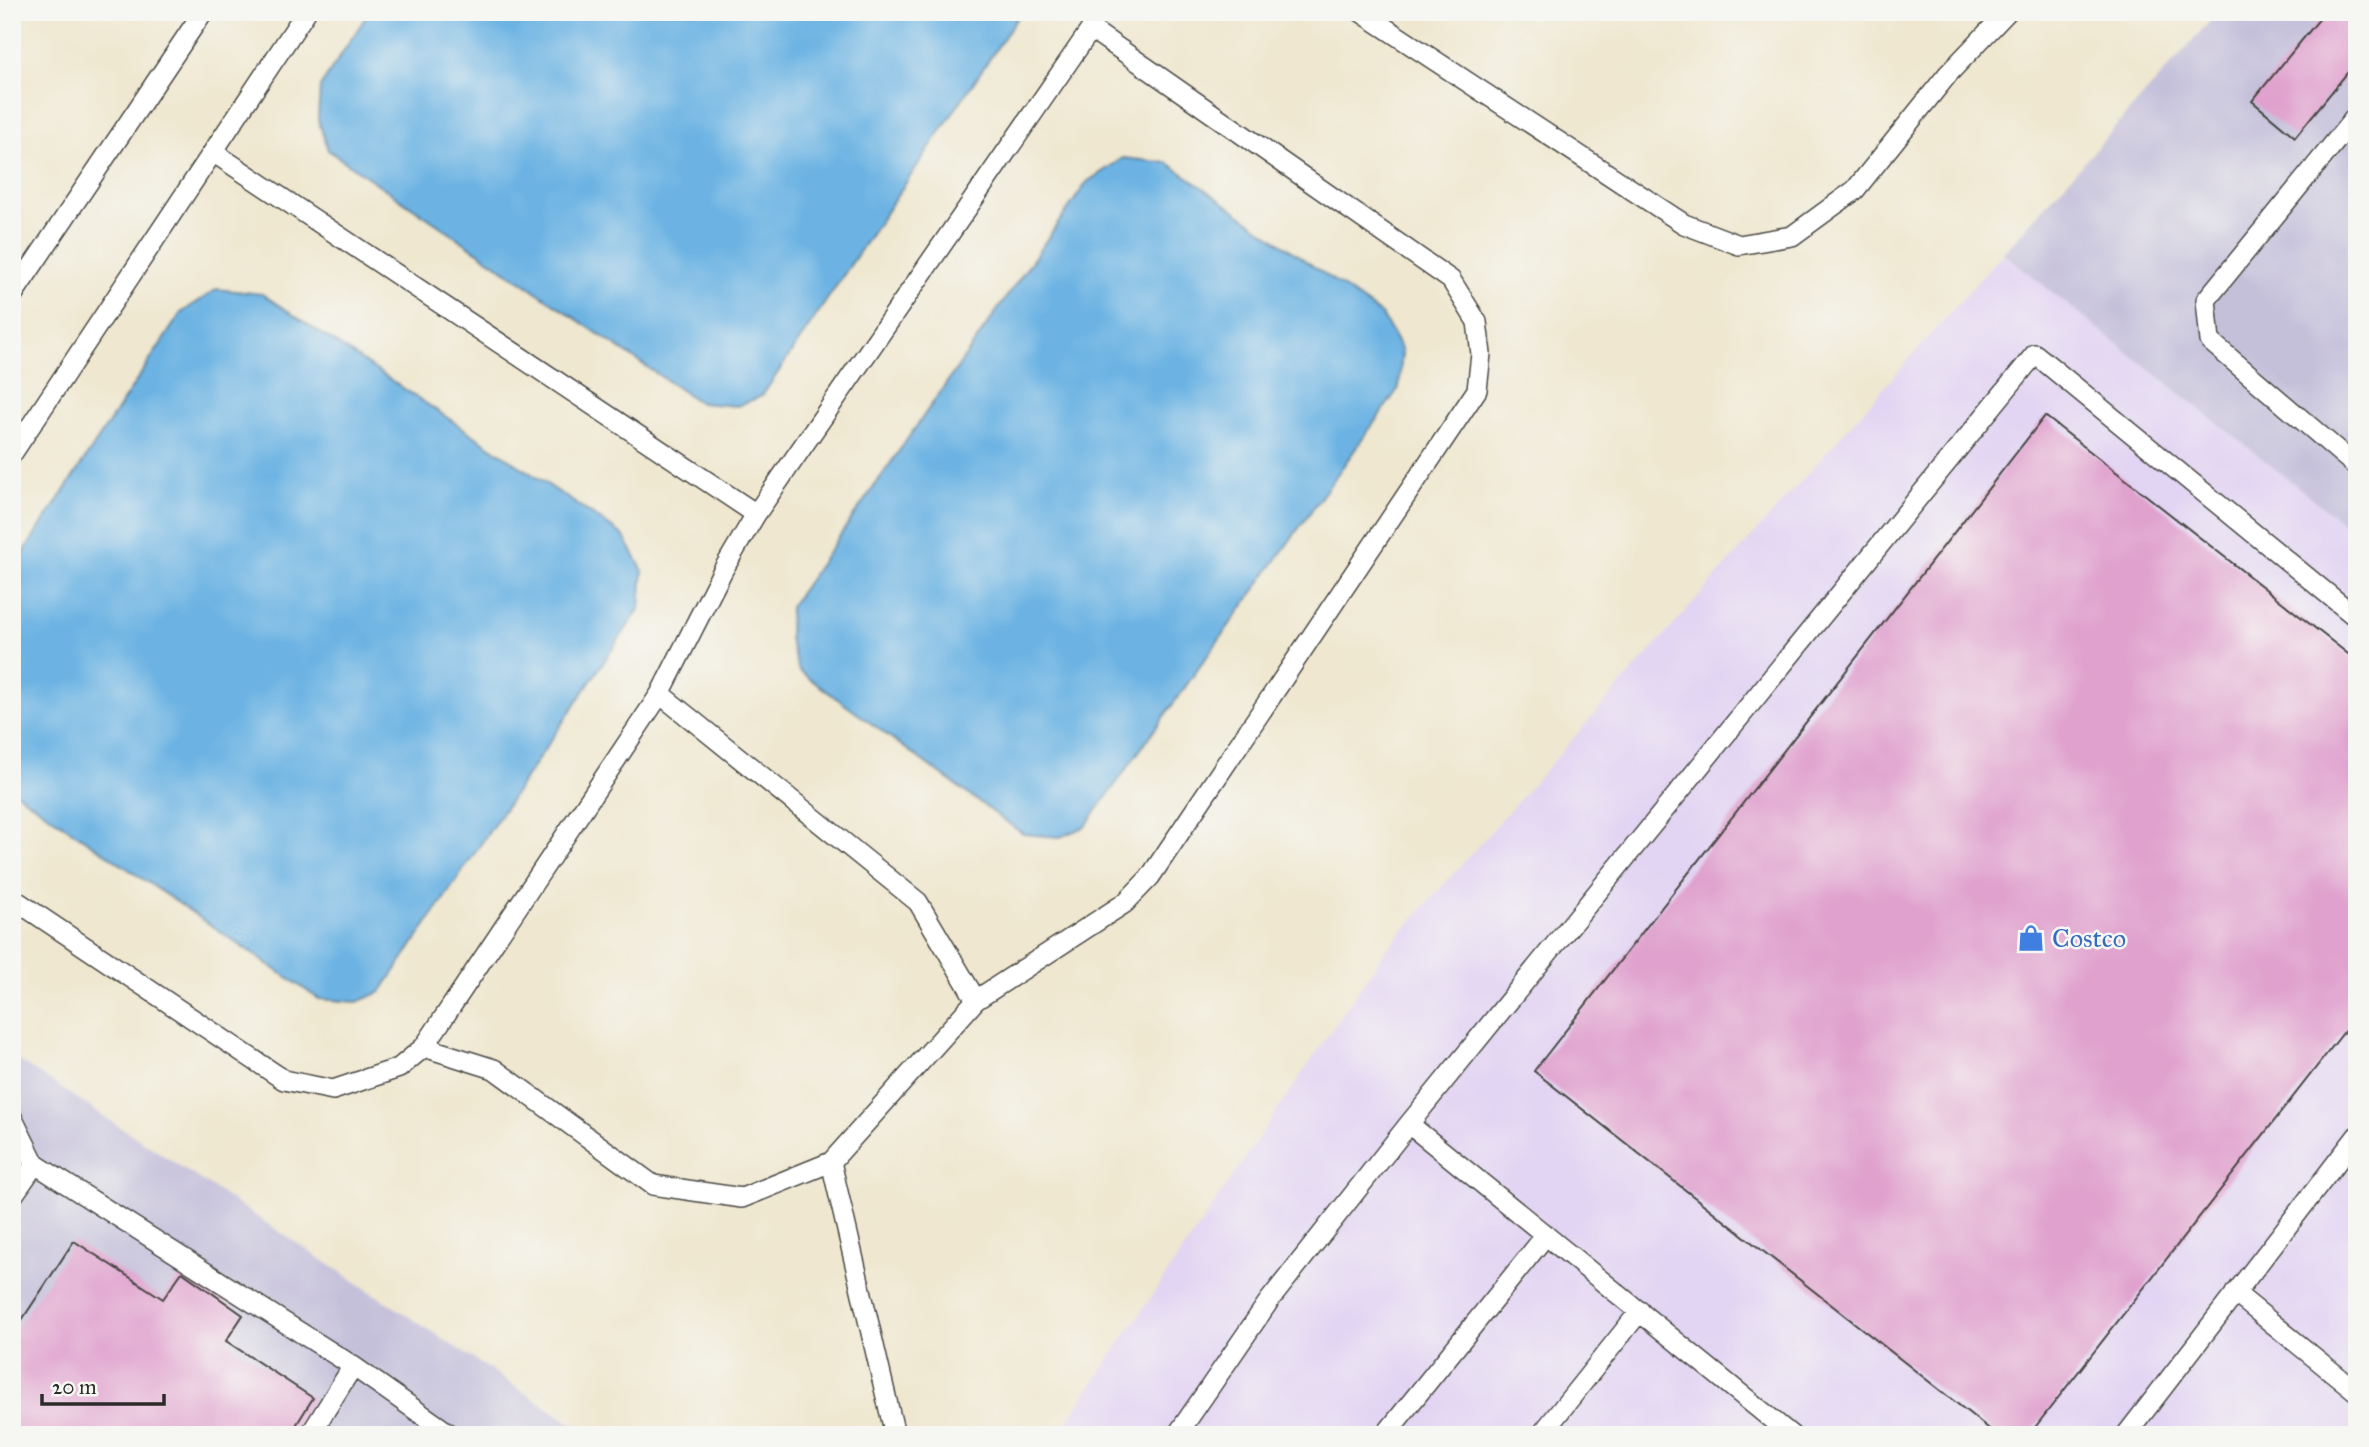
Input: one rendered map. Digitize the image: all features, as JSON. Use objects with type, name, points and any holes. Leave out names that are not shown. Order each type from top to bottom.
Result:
[{"type":"lane","points":[[12,296],[203,12]]},
{"type":"lane","points":[[12,454],[306,12]]},
{"type":"lane","points":[[1362,12],[1684,224],[1739,246],[1792,236],[1855,190],[1948,74],[2007,12]]},
{"type":"lane","points":[[12,898],[284,1080],[333,1090],[399,1068],[424,1047],[660,694],[723,570],[756,514],[1091,21],[1451,280],[1477,322],[1482,354],[1477,390],[1150,877],[1125,903],[976,1000],[831,1163],[742,1198],[653,1185],[494,1069],[424,1047]]},
{"type":"lane","points":[[2357,115],[2206,300],[2210,341],[2357,467]]},
{"type":"lane","points":[[213,152],[756,514]]},
{"type":"lane","points":[[1177,1435],[1269,1301],[1409,1124],[2035,354],[2357,618]]},
{"type":"lane","points":[[660,694],[918,902],[976,1000]]},
{"type":"lane","points":[[12,1117],[35,1164],[353,1366],[451,1435]]},
{"type":"lane","points":[[1409,1124],[1791,1435]]},
{"type":"lane","points":[[2126,1435],[2357,1136]]},
{"type":"lane","points":[[831,1163],[895,1435]]},
{"type":"lane","points":[[12,1197],[35,1164]]},
{"type":"lane","points":[[1385,1435],[1546,1235]]},
{"type":"lane","points":[[2235,1293],[2357,1392]]},
{"type":"lane","points":[[1541,1435],[1640,1311]]},
{"type":"lane","points":[[310,1435],[353,1366]]},
{"type":"shaded area","points":[[2218,12],[2357,12],[2357,534],[2003,253]]},
{"type":"shaded area","points":[[2003,253],[2357,534],[2357,1435],[1058,1435],[1385,951]]},
{"type":"shaded area","points":[[12,1056],[589,1435],[12,1435]]},
{"type":"water","points":[[369,12],[1021,12],[762,396],[737,406],[700,403],[328,150],[318,119],[320,87]]},
{"type":"water","points":[[1123,158],[1168,163],[1382,315],[1402,351],[1399,388],[1085,827],[1060,837],[1023,834],[799,671],[789,639],[790,607],[1087,182]]},
{"type":"water","points":[[217,289],[262,294],[623,535],[643,571],[640,608],[381,992],[357,1002],[319,999],[12,790],[12,570],[181,313]]},
{"type":"building","points":[[2325,12],[2357,12],[2357,61],[2295,137],[2252,101]]},
{"type":"building","points":[[2045,416],[2357,661],[2357,1015],[2029,1435],[1997,1435],[1534,1071]]},
{"type":"building","points":[[74,1241],[163,1299],[182,1272],[243,1315],[226,1341],[313,1398],[290,1435],[12,1435],[12,1335]]},
{"type":"place","name":"Costco","points":[[2031,938]]}]
